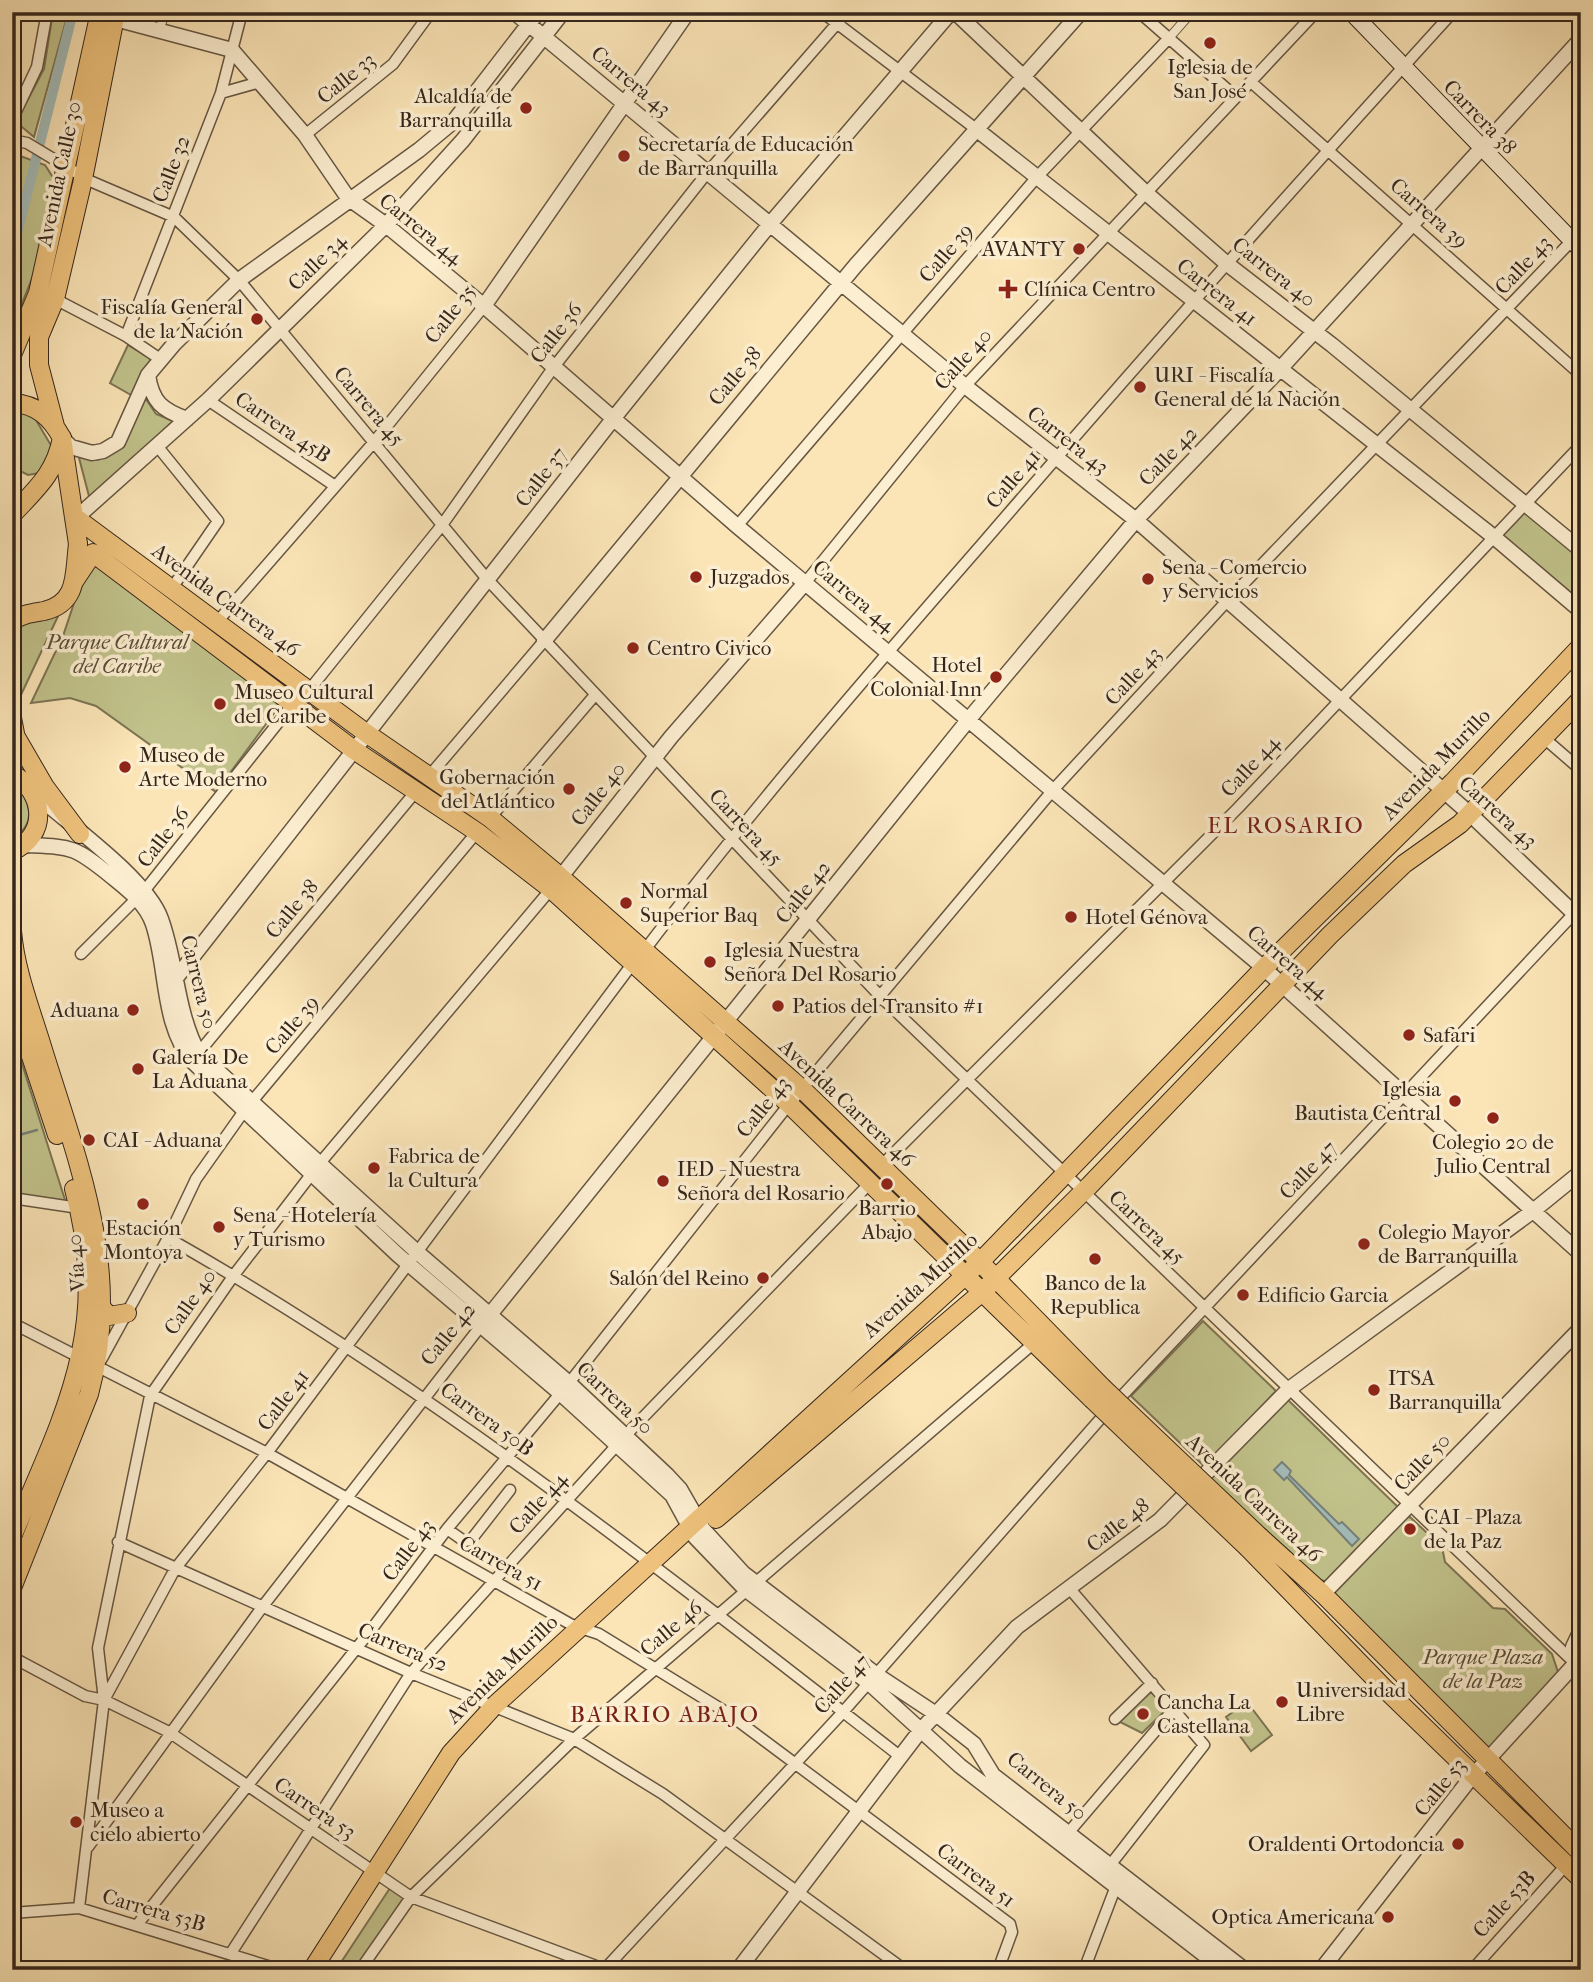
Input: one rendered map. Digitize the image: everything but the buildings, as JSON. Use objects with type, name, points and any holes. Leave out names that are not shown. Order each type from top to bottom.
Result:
[{"type":"main road","name":"Carrera 38","points":[[1350,12],[1480,148],[1578,241]]},
{"type":"main road","name":"Avenida Calle 30","points":[[12,355],[38,293],[65,166],[103,14]]},
{"type":"main road","name":"Avenida Calle 30","points":[[59,432],[43,386],[38,352],[39,337],[55,299],[84,177],[103,14]]},
{"type":"main road","points":[[12,403],[40,411],[59,432],[76,519],[78,544],[71,594],[60,605],[12,621]]},
{"type":"main road","points":[[12,515],[44,484],[53,470],[59,432]]},
{"type":"main road","name":"Avenida Carrera 46","points":[[76,519],[310,689],[366,733],[489,818],[556,883],[719,1028],[802,1089],[1010,1292],[1093,1389]]},
{"type":"main road","name":"Avenida Carrera 46","points":[[75,580],[93,553],[354,750],[556,883]]},
{"type":"main road","name":"Avenida Murillo","points":[[312,1970],[378,1873],[499,1708],[965,1277],[1264,968],[1443,791],[1581,646]]},
{"type":"main road","name":"Avenida Murillo","points":[[696,1528],[981,1293],[1084,1192],[1281,984],[1392,874],[1470,814],[1581,699]]},
{"type":"main road","points":[[12,718],[18,777],[36,795],[39,806],[37,827],[18,848]]},
{"type":"main road","points":[[16,737],[45,787],[80,834]]},
{"type":"main road","name":"Vía 40","points":[[12,931],[26,993],[96,1225],[101,1307],[79,1423],[12,1588]]},
{"type":"main road","name":"Vía 40","points":[[12,999],[79,1208],[89,1282],[89,1364],[12,1537]]},
{"type":"main road","name":"Avenida Carrera 46","points":[[719,1028],[789,1104],[981,1293],[1034,1343],[1093,1389],[1254,1542],[1286,1587],[1473,1777],[1581,1879]]},
{"type":"main road","points":[[1010,1264],[1007,1279],[1010,1292]]},
{"type":"main road","points":[[101,1307],[115,1317],[127,1313]]},
{"type":"main road","name":"Avenida Carrera 46","points":[[1254,1542],[1298,1570],[1324,1594],[1581,1853]]},
{"type":"main road","name":"Avenida Murillo","points":[[325,1970],[378,1873]]},
{"type":"street","points":[[12,120],[37,67],[47,12]]},
{"type":"street","points":[[158,32],[166,12]]},
{"type":"street","name":"Calle 32","points":[[126,336],[221,93],[242,12]]},
{"type":"street","name":"Calle 33","points":[[305,135],[393,64],[431,12]]},
{"type":"street","name":"Carrera 43","points":[[514,12],[534,18],[545,36],[707,173],[965,386],[1136,520],[1579,913]]},
{"type":"street","name":"Calle 34","points":[[76,519],[208,400],[279,327],[386,225],[463,140],[563,12]]},
{"type":"street","name":"Calle 35","points":[[217,622],[374,442],[484,306],[688,12]]},
{"type":"street","name":"Carrera 41","points":[[822,12],[976,129],[1379,446],[1581,611]]},
{"type":"street","name":"Calle 36","points":[[310,689],[442,525],[553,368],[707,173],[847,12]]},
{"type":"street","name":"Calle 37","points":[[176,978],[613,419],[770,224],[953,12]]},
{"type":"street","name":"Carrera 40","points":[[953,12],[1144,192],[1226,263],[1314,329],[1581,550]]},
{"type":"street","name":"Calle 38","points":[[430,775],[841,282],[1081,12]]},
{"type":"street","points":[[1139,12],[1236,97]]},
{"type":"street","name":"Calle 39","points":[[737,526],[1037,177],[1192,12]]},
{"type":"street","name":"Calle 40","points":[[104,1700],[98,1648],[150,1396],[234,1275],[320,1163],[556,883],[654,757],[805,583],[965,386],[1144,192],[1316,12]]},
{"type":"street","name":"Calle 41","points":[[79,1908],[104,1700],[175,1569],[267,1453],[730,838],[1193,300],[1453,12]]},
{"type":"street","points":[[103,14],[158,32],[232,50]]},
{"type":"street","name":"Calle 34","points":[[59,432],[80,451],[92,453],[112,447],[121,439],[148,376],[160,359],[239,280],[348,198],[419,150],[454,121],[534,18]]},
{"type":"street","name":"Calle 42","points":[[87,1849],[169,1732],[263,1606],[484,1321],[969,719],[1136,520],[1280,369],[1581,39]]},
{"type":"street","name":"Carrera 44","points":[[232,50],[305,135],[348,198],[386,225],[484,306],[678,476],[1264,968],[1581,1254]]},
{"type":"street","points":[[221,93],[260,82]]},
{"type":"street","name":"Carrera 39","points":[[1251,82],[1581,374]]},
{"type":"street","name":"Carrera 45","points":[[17,139],[84,177],[174,217],[239,280],[487,579],[880,996],[1578,1667]]},
{"type":"street","name":"Calle 43","points":[[137,1925],[357,1648],[447,1529],[565,1388],[789,1104],[1053,790],[1228,600],[1508,309],[1578,241]]},
{"type":"street","points":[[55,299],[126,336],[160,359]]},
{"type":"street","points":[[148,376],[151,395],[158,406],[187,419]]},
{"type":"street","name":"Carrera 45B","points":[[208,400],[335,486]]},
{"type":"street","name":"Calle 44","points":[[881,1166],[1163,884],[1581,445]]},
{"type":"street","points":[[158,447],[218,521],[172,588]]},
{"type":"street","points":[[489,818],[595,695]]},
{"type":"street","name":"Calle 36","points":[[81,954],[141,894],[293,704]]},
{"type":"street","points":[[1544,738],[1581,770]]},
{"type":"street","name":"Calle 38","points":[[195,1057],[417,790]]},
{"type":"street","name":"Carrera 50","points":[[36,795],[80,834],[161,916],[195,1057]]},
{"type":"street","name":"Calle 39","points":[[89,1364],[127,1313],[169,1238],[197,1179],[248,1107],[477,832]]},
{"type":"street","name":"Carrera 50","points":[[18,848],[56,844],[83,853],[141,894],[152,922],[175,1032],[195,1057],[248,1107],[311,1175],[565,1388],[621,1441],[680,1489],[696,1528],[750,1586],[873,1679],[920,1701],[974,1744],[993,1774],[1245,1970]]},
{"type":"street","name":"Calle 47","points":[[1120,1398],[1579,913]]},
{"type":"street","name":"Carrera 50","points":[[248,1107],[320,1163],[412,1258]]},
{"type":"street","name":"Calle 48","points":[[738,1970],[920,1731],[1017,1627],[1070,1589],[1185,1497],[1289,1389],[1533,1211],[1581,1172]]},
{"type":"street","name":"Calle 44","points":[[231,1953],[411,1673],[565,1500],[870,1183]]},
{"type":"street","points":[[12,1198],[79,1208]]},
{"type":"street","name":"Carrera 50B","points":[[169,1238],[234,1275],[425,1397],[653,1566],[901,1757]]},
{"type":"street","name":"Carrera 51","points":[[12,1323],[150,1396],[267,1453],[433,1548],[585,1629],[726,1712],[1012,1928],[998,1970]]},
{"type":"street","name":"Calle 50","points":[[1324,1594],[1581,1328]]},
{"type":"street","name":"Calle 46","points":[[360,1970],[411,1897],[574,1739],[1034,1343]]},
{"type":"street","points":[[1286,1587],[1257,1567],[1084,1400],[1093,1389],[1104,1381],[1205,1476],[1298,1570]]},
{"type":"street","name":"Calle 47","points":[[605,1969],[873,1679],[1102,1417]]},
{"type":"street","points":[[447,1529],[464,1541],[471,1540],[510,1490]]},
{"type":"street","name":"Carrera 52","points":[[118,1542],[411,1673],[574,1739],[663,1794],[899,1968]]},
{"type":"street","points":[[1070,1589],[1204,1745],[1111,1864]]},
{"type":"street","points":[[1578,1667],[1573,1647],[1581,1630]]},
{"type":"street","name":"Carrera 53","points":[[12,1657],[85,1696],[104,1700],[169,1732],[411,1897],[605,1969]]},
{"type":"street","name":"Calle 53","points":[[1321,1970],[1473,1777],[1578,1667]]},
{"type":"street","name":"Carrera 50","points":[[873,1679],[932,1742],[1224,1970]]},
{"type":"street","points":[[1115,1719],[1152,1683]]},
{"type":"street","points":[[905,1716],[918,1715],[920,1701]]},
{"type":"street","points":[[1069,1832],[1174,1709]]},
{"type":"street","points":[[932,1742],[934,1727],[948,1724]]},
{"type":"street","name":"Calle 53B","points":[[1472,1970],[1566,1865]]},
{"type":"street","points":[[1084,1970],[1116,1886]]},
{"type":"street","name":"Carrera 53B","points":[[12,1913],[79,1908],[281,1970]]},
{"type":"green space","points":[[53,12],[67,17],[34,137],[16,122],[44,69]]},
{"type":"green space","points":[[12,153],[45,165],[54,179],[34,273],[12,329]]},
{"type":"green space","points":[[128,345],[151,359],[131,395],[110,383]]},
{"type":"green space","points":[[144,396],[156,414],[173,421],[90,500],[78,454],[98,460],[124,446]]},
{"type":"green space","points":[[12,408],[33,415],[52,447],[39,473],[28,475],[12,467]]},
{"type":"green space","points":[[1527,509],[1581,555],[1581,601],[1502,536]]},
{"type":"green space","name":"Parque Cultural del Caribe","points":[[94,562],[280,705],[216,792],[96,706],[70,698],[31,703],[63,636],[87,564]]},
{"type":"green space","points":[[59,614],[20,697],[12,665],[12,629],[18,623]]},
{"type":"green space","points":[[12,781],[27,803],[29,818],[26,826],[12,839]]},
{"type":"green space","points":[[12,1032],[66,1203],[12,1197]]},
{"type":"green space","points":[[1203,1321],[1276,1391],[1204,1466],[1131,1396]]},
{"type":"green space","points":[[1286,1398],[1400,1509],[1329,1582],[1320,1580],[1210,1479]]},
{"type":"green space","name":"Parque Plaza de la Paz","points":[[1410,1517],[1442,1547],[1445,1562],[1493,1608],[1505,1609],[1552,1654],[1559,1675],[1484,1755],[1337,1600],[1334,1590],[1402,1518]]},
{"type":"green space","name":"Cancha La Castellana","points":[[1153,1687],[1169,1707],[1142,1733],[1118,1721]]},
{"type":"green space","points":[[1247,1702],[1272,1735],[1251,1751],[1226,1717]]},
{"type":"green space","points":[[390,1888],[405,1897],[356,1970],[336,1970]]},
{"type":"water","points":[[1282,1462],[1291,1471],[1289,1475],[1339,1524],[1342,1522],[1359,1539],[1352,1546],[1287,1477],[1284,1480],[1274,1470]]},
{"type":"waterway","points":[[12,254],[73,12]]},
{"type":"waterway","points":[[12,1137],[37,1130]]},
{"type":"place","name":"Iglesia de San José","points":[[1210,43]]},
{"type":"place","name":"Alcaldía de Barranquilla","points":[[526,108]]},
{"type":"place","name":"Secretaría de Educación de Barranquilla","points":[[624,156]]},
{"type":"place","name":"AVANTY","points":[[1079,249]]},
{"type":"place","name":"Clínica Centro","points":[[1008,289]]},
{"type":"place","name":"Fiscalía General de la Nación","points":[[257,319]]},
{"type":"place","name":"URI - Fiscalía General de la Nación","points":[[1140,387]]},
{"type":"place","name":"Juzgados","points":[[696,577]]},
{"type":"place","name":"Sena - Comercio y Servicios","points":[[1148,579]]},
{"type":"place","name":"Centro Civico","points":[[633,648]]},
{"type":"place","name":"Hotel Colonial Inn","points":[[996,677]]},
{"type":"place","name":"Museo Cultural del Caribe","points":[[220,704]]},
{"type":"place","name":"Museo de Arte Moderno","points":[[125,767]]},
{"type":"place","name":"Gobernación del Atlántico","points":[[569,789]]},
{"type":"place","name":"Normal Superior Baq","points":[[626,903]]},
{"type":"place","name":"Hotel Génova","points":[[1071,917]]},
{"type":"place","name":"Iglesia Nuestra Señora Del Rosario","points":[[710,962]]},
{"type":"place","name":"Patios del Transito #1","points":[[778,1006]]},
{"type":"place","name":"Aduana","points":[[133,1010]]},
{"type":"place","name":"Safari","points":[[1409,1035]]},
{"type":"place","name":"Galería De La Aduana","points":[[138,1069]]},
{"type":"place","name":"Iglesia Bautista Central","points":[[1455,1101]]},
{"type":"place","name":"Colegio 20 de Julio Central","points":[[1493,1118]]},
{"type":"place","name":"CAI - Aduana","points":[[89,1140]]},
{"type":"place","name":"Fabrica de la Cultura","points":[[374,1168]]},
{"type":"place","name":"IED - Nuestra Señora del Rosario","points":[[663,1181]]},
{"type":"place","name":"Barrio Abajo","points":[[887,1184]]},
{"type":"place","name":"Estación Montoya","points":[[143,1204]]},
{"type":"place","name":"Sena - Hotelería y Turismo","points":[[219,1227]]},
{"type":"place","name":"Colegio Mayor de Barranquilla","points":[[1364,1244]]},
{"type":"place","name":"Banco de la Republica","points":[[1095,1259]]},
{"type":"place","name":"Salón del Reino","points":[[763,1278]]},
{"type":"place","name":"Edificio Garcia","points":[[1243,1295]]},
{"type":"place","name":"ITSA Barranquilla","points":[[1374,1390]]},
{"type":"place","name":"CAI - Plaza de la Paz","points":[[1410,1529]]},
{"type":"place","name":"Universidad Libre","points":[[1282,1702]]},
{"type":"place","name":"Cancha La Castellana","points":[[1143,1714]]},
{"type":"place","name":"Museo a cielo abierto","points":[[76,1822]]},
{"type":"place","name":"Oraldenti Ortodoncia","points":[[1458,1844]]},
{"type":"place","name":"Optica Americana","points":[[1388,1917]]},
{"type":"district","name":"EL ROSARIO","points":[[1286,825]]},
{"type":"district","name":"BARRIO ABAJO","points":[[665,1714]]}]
